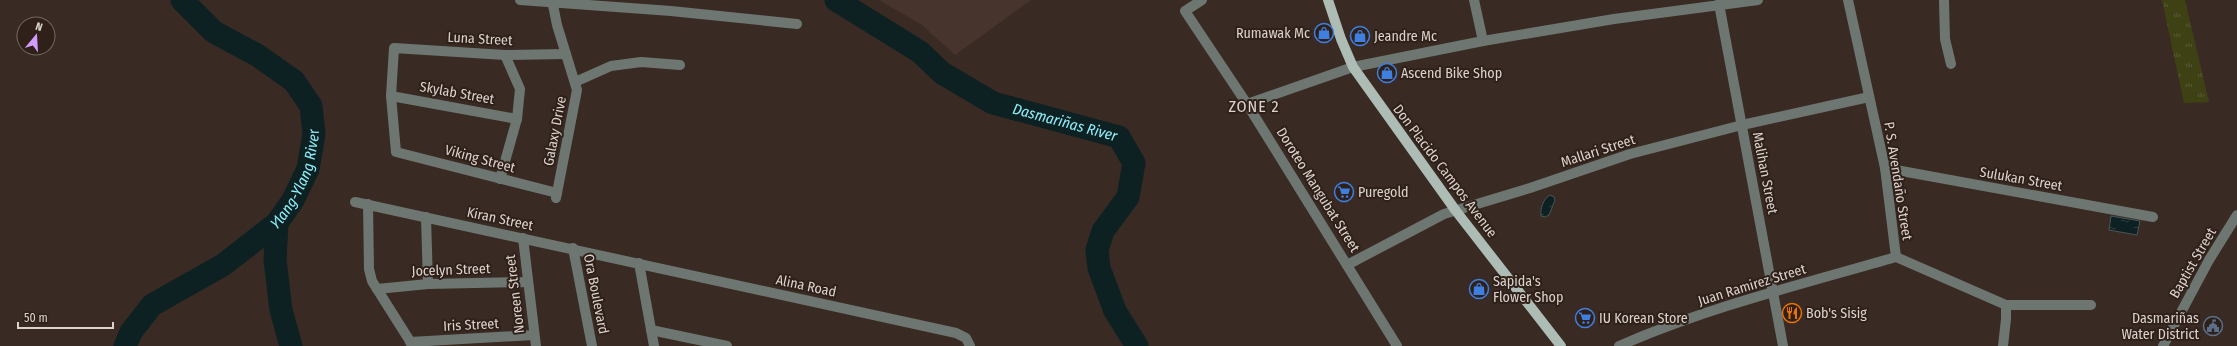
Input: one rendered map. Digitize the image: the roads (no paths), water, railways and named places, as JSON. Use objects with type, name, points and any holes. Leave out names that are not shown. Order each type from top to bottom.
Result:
[{"type":"main road","name":"Don Placido Campos Avenue","points":[[1328,0],[1340,39],[1353,67],[1456,211],[1561,346]]},
{"type":"street","points":[[520,0],[671,11],[797,24]]},
{"type":"street","points":[[589,6],[608,0]]},
{"type":"street","points":[[668,0],[671,11]]},
{"type":"street","name":"Doroteo Mangubat Street","points":[[1202,0],[1185,11],[1247,104],[1397,346]]},
{"type":"street","points":[[1474,0],[1483,41]]},
{"type":"street","points":[[1247,104],[1353,67],[1483,41],[1719,4],[1758,0]]},
{"type":"street","name":"P. S. Avendaño Street","points":[[1848,0],[1885,168],[1896,257],[2006,305]]},
{"type":"street","points":[[1944,0],[1945,39],[1951,64]]},
{"type":"street","name":"Galaxy Drive","points":[[553,2],[557,25],[577,90],[557,196]]},
{"type":"street","name":"Malihan Street","points":[[1719,4],[1783,346]]},
{"type":"street","name":"Luna Street","points":[[392,96],[394,48],[505,55],[566,54]]},
{"type":"street","points":[[500,179],[517,118],[520,89],[505,55]]},
{"type":"street","points":[[574,82],[611,66],[641,62],[680,65]]},
{"type":"street","name":"Skylab Street","points":[[392,96],[517,118]]},
{"type":"street","name":"Viking Street","points":[[392,96],[396,152],[500,179],[557,196]]},
{"type":"street","name":"Mallari Street","points":[[1347,265],[1444,214],[1630,154],[1742,125],[1869,96]]},
{"type":"street","name":"Sulukan Street","points":[[1885,168],[2153,216]]},
{"type":"street","name":"Kiran Street","points":[[355,202],[639,263]]},
{"type":"street","points":[[368,204],[369,269],[372,281],[412,344]]},
{"type":"street","name":"Baptist Street","points":[[2163,346],[2209,260],[2237,215]]},
{"type":"street","points":[[426,217],[428,284]]},
{"type":"street","name":"Noreen Street","points":[[523,238],[527,282],[536,346]]},
{"type":"street","name":"Ora Boulevard","points":[[573,248],[592,346]]},
{"type":"street","name":"Juan Ramirez Street","points":[[1619,346],[1657,329],[1773,292],[1896,257]]},
{"type":"street","points":[[639,263],[654,346]]},
{"type":"street","name":"Alina Road","points":[[639,263],[956,333],[968,342]]},
{"type":"street","name":"Jocelyn Street","points":[[377,289],[428,284],[527,282]]},
{"type":"street","points":[[2003,346],[2006,305],[2091,306]]},
{"type":"street","points":[[651,330],[727,346]]},
{"type":"street","name":"Iris Street","points":[[412,344],[534,335]]},
{"type":"water","points":[[1550,195],[1554,197],[1555,200],[1549,215],[1545,217],[1541,216],[1542,204]]},
{"type":"water","points":[[2111,216],[2140,221],[2137,235],[2109,230]]},
{"type":"waterway","name":"Ylang-Ylang River","points":[[125,346],[131,332],[152,305],[223,265],[277,223],[293,200],[308,169],[314,134],[311,106],[294,81],[257,55],[214,32],[182,0]]},
{"type":"waterway","name":"Dasmariñas River","points":[[836,0],[920,52],[942,73],[993,103],[1119,137],[1134,163],[1128,197],[1103,231],[1097,250],[1099,268],[1115,311],[1137,346]]},
{"type":"waterway","points":[[277,223],[275,260],[281,310],[291,346]]},
{"type":"place","name":"Rumawak Mc","points":[[1324,33]]},
{"type":"place","name":"Jeandre Mc","points":[[1360,36]]},
{"type":"place","name":"Ascend Bike Shop","points":[[1387,73]]},
{"type":"place","name":"Puregold","points":[[1344,192]]},
{"type":"place","name":"Sapida's Flower Shop","points":[[1479,289]]},
{"type":"place","name":"Bob's Sisig","points":[[1792,313]]},
{"type":"place","name":"IU Korean Store","points":[[1585,318]]},
{"type":"place","name":"Dasmariñas Water District","points":[[2213,326]]},
{"type":"district","name":"ZONE 2","points":[[1254,106]]}]
